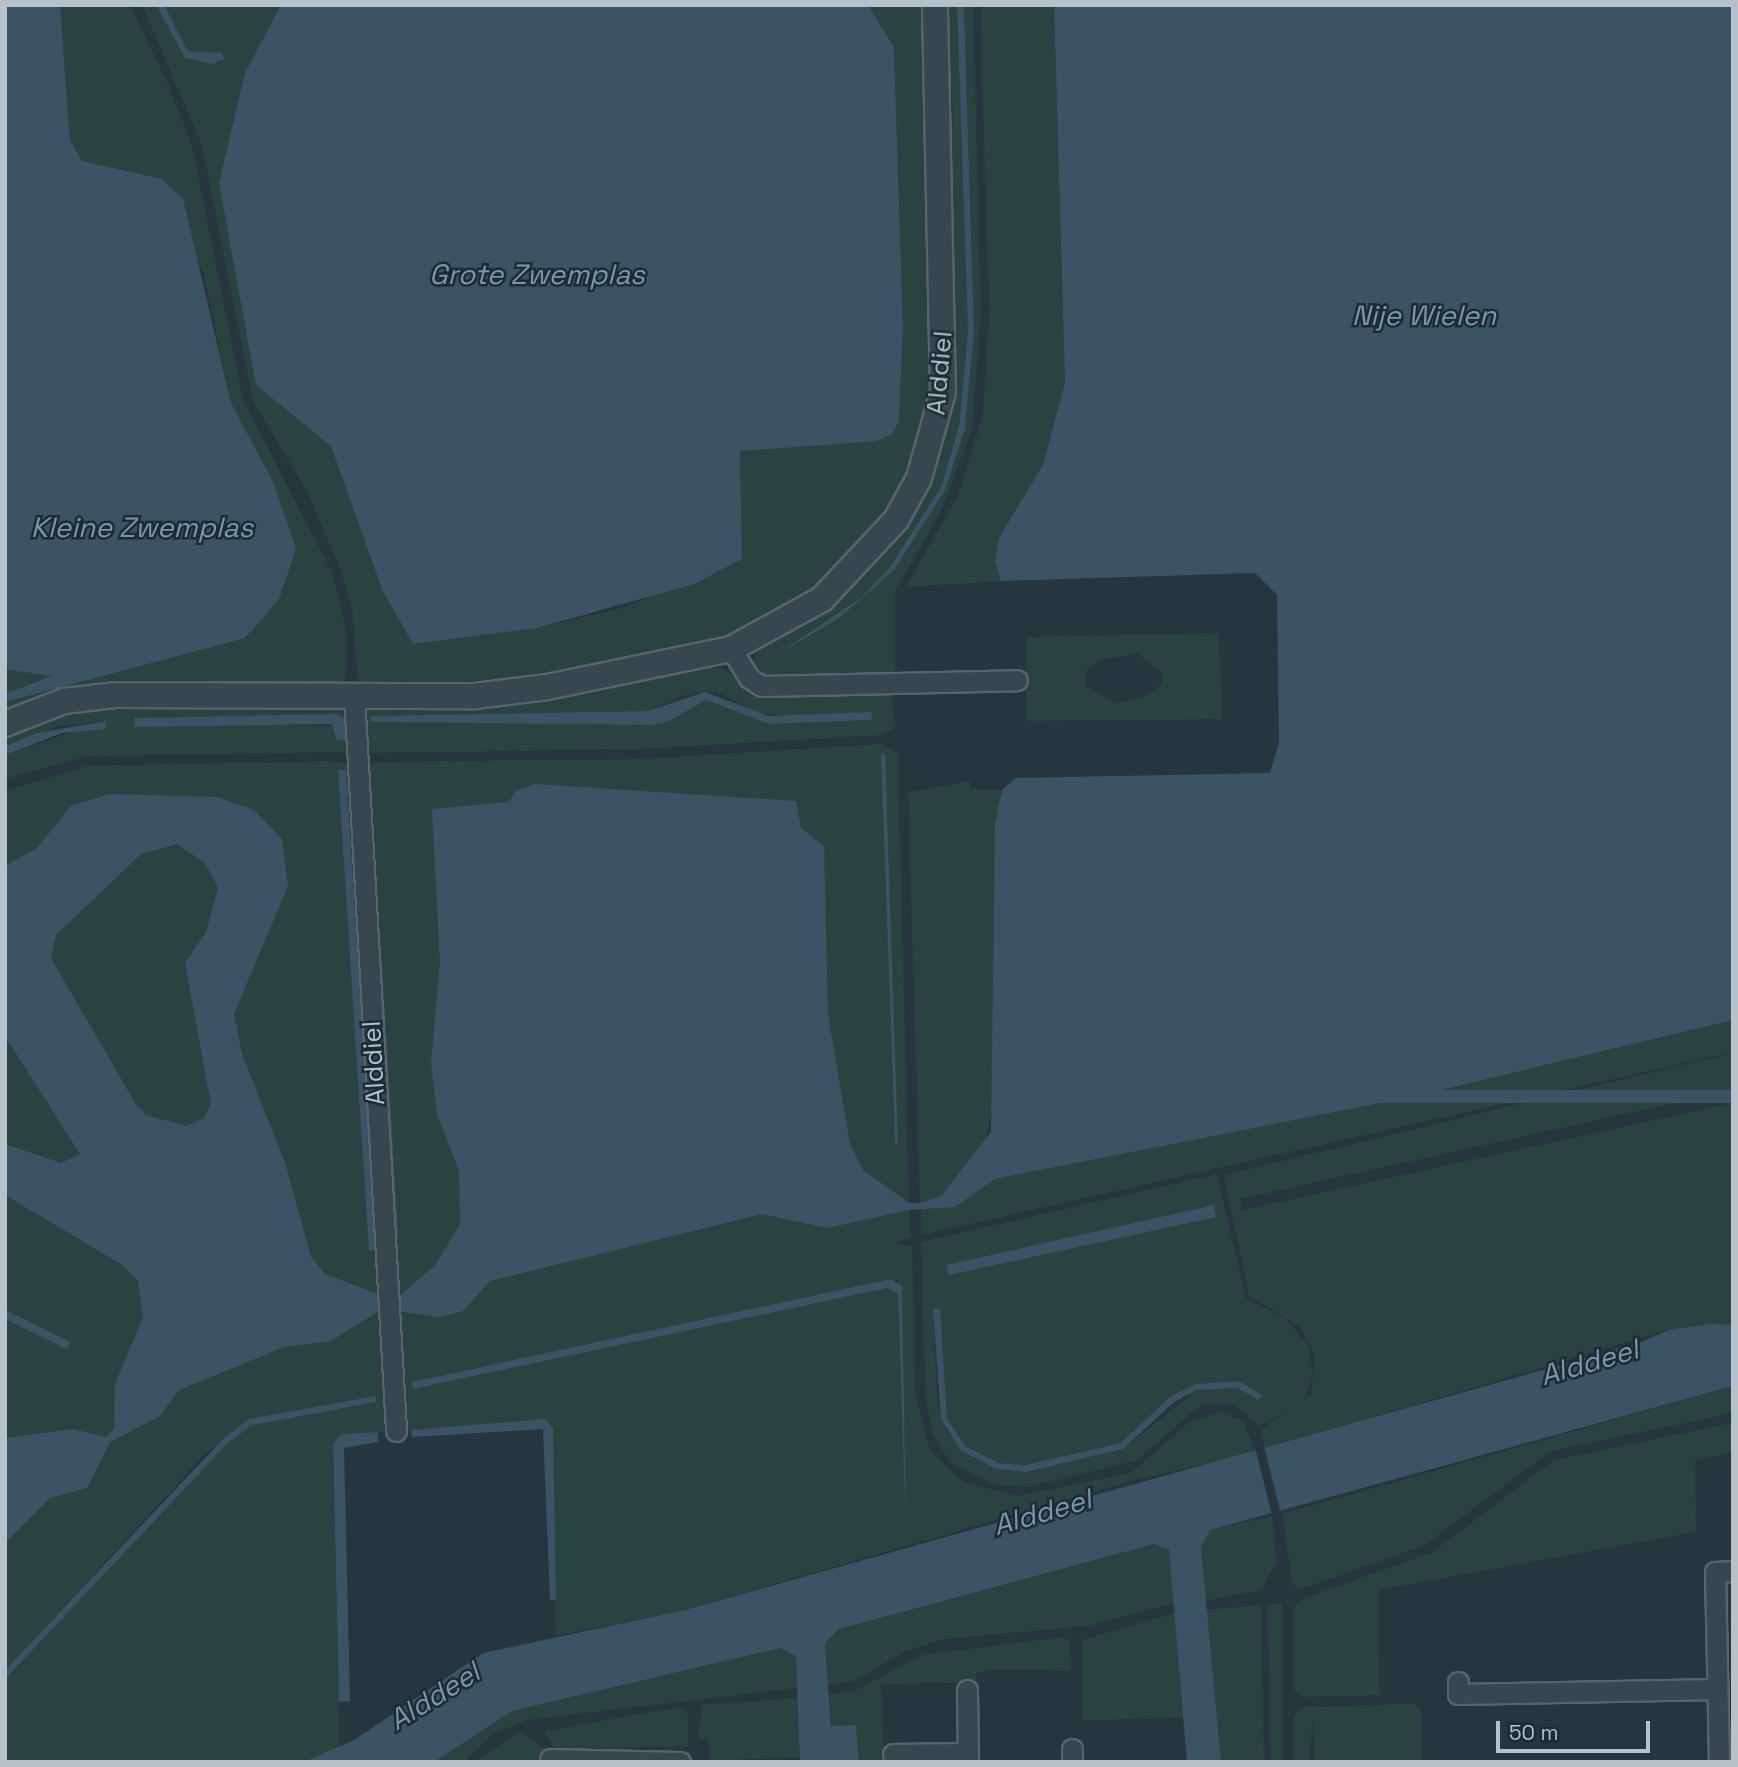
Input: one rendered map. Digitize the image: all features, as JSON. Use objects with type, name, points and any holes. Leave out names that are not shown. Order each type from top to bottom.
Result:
[{"type":"street","name":"Alddiel","points":[[5,724],[64,701],[115,695],[475,696],[731,649],[785,623],[854,570],[896,520],[934,434],[946,349],[936,5]]},
{"type":"street","points":[[731,649],[749,678],[762,686],[1017,680]]},
{"type":"street","name":"Alddiel","points":[[354,695],[396,1431]]},
{"type":"street","points":[[1719,1762],[1715,1572],[1733,1571]]},
{"type":"street","points":[[1458,1682],[1458,1695],[1717,1689]]},
{"type":"street","points":[[893,1754],[968,1757],[967,1689]]},
{"type":"street","points":[[550,1759],[680,1762]]},
{"type":"green space","points":[[60,5],[130,5],[168,84],[191,142],[243,400],[332,572],[347,634],[345,687],[5,711],[5,702],[80,678],[231,403],[204,275],[162,179],[82,161],[70,140]]},
{"type":"green space","points":[[142,5],[156,5],[185,57],[212,64],[222,61],[219,53],[188,51],[164,5],[348,5],[345,446],[415,644],[537,628],[622,608],[742,559],[740,450],[877,441],[899,421],[903,328],[894,47],[868,5],[927,5],[937,386],[900,497],[827,584],[756,629],[546,678],[358,687],[352,609],[340,569],[309,495],[253,401],[202,145]]},
{"type":"green space","points":[[944,5],[957,5],[968,332],[959,426],[941,487],[890,567],[862,597],[776,656],[839,618],[893,570],[945,490],[965,429],[974,332],[964,5],[973,5],[981,312],[972,430],[942,509],[895,591],[895,675],[769,677],[754,665],[757,652],[805,619],[941,441],[953,113]]},
{"type":"green space","points":[[980,5],[1054,5],[1065,382],[1043,465],[995,561],[1001,581],[906,587],[958,496],[983,415],[989,309]]},
{"type":"green space","points":[[1219,633],[1222,719],[1026,721],[1026,637]],"holes":[[[1138,654],[1162,672],[1162,683],[1148,696],[1115,703],[1086,686],[1085,672],[1099,660]]]},
{"type":"green space","points":[[5,640],[54,676],[5,694]]},
{"type":"green space","points":[[721,668],[748,685],[890,691],[896,728],[881,735],[642,749],[366,753],[363,706],[475,707]],"holes":[[[717,692],[760,714],[872,720],[769,724],[706,700],[649,725],[371,722],[372,716],[648,711],[688,694]]]},
{"type":"green space","points":[[124,705],[344,705],[352,752],[87,756],[5,779],[5,755],[106,721],[59,726],[5,746],[5,736],[73,712]],"holes":[[[336,714],[335,727],[134,718]]]},
{"type":"green space","points":[[882,744],[898,753],[909,1203],[893,1213],[909,1210],[911,1237],[893,1244],[912,1245],[916,1395],[930,1450],[963,1482],[1017,1496],[1131,1473],[1188,1423],[1219,1412],[1242,1420],[1256,1452],[1127,1482],[685,1610],[556,1636],[551,1423],[341,1434],[333,1444],[340,1747],[304,1762],[5,1762],[5,1679],[210,1458],[252,1425],[376,1397],[249,1419],[206,1453],[5,1670],[5,791],[87,766],[335,761],[364,768],[375,762],[641,759]],"holes":[[[884,754],[898,1144],[895,1144],[881,755]],[[898,1280],[906,1531],[898,1294],[887,1288],[413,1389],[413,1382]]]},
{"type":"green space","points":[[970,781],[970,789],[1002,790],[995,823],[996,1097],[983,1150],[942,1195],[920,1203],[908,792]]},
{"type":"green space","points":[[1733,1020],[1733,1052],[921,1235],[921,1209],[955,1207],[995,1179],[1416,1096]]},
{"type":"green space","points":[[1733,1053],[1733,1090],[1240,1199],[1242,1210],[1733,1103],[1733,1325],[1669,1330],[1265,1449],[1261,1429],[1311,1395],[1315,1355],[1299,1326],[1249,1296],[1224,1175]]},
{"type":"green space","points":[[1217,1174],[1246,1298],[1286,1319],[1309,1346],[1313,1375],[1303,1402],[1260,1426],[1232,1403],[1201,1405],[1137,1460],[1028,1487],[992,1484],[950,1462],[933,1435],[925,1395],[921,1242]],"holes":[[[1214,1205],[1216,1217],[946,1265]],[[933,1310],[947,1418],[965,1446],[998,1463],[1025,1465],[1121,1443],[1195,1384],[1238,1381],[1258,1400],[1237,1388],[1197,1390],[1123,1449],[1026,1472],[996,1469],[966,1455],[946,1430],[938,1407]]]},
{"type":"green space","points":[[1733,1386],[1733,1413],[1551,1451],[1423,1546],[1301,1589],[1293,1585],[1282,1514]]},
{"type":"green space","points":[[1733,1423],[1733,1453],[1695,1460],[1696,1532],[1378,1590],[1380,1695],[1303,1697],[1294,1690],[1294,1607],[1302,1599],[1433,1552],[1554,1460]]},
{"type":"green space","points":[[1272,1516],[1277,1561],[1261,1590],[1205,1601],[1201,1547],[1210,1530]]},
{"type":"green space","points":[[1154,1544],[1169,1550],[1174,1603],[1088,1626],[944,1639],[906,1651],[854,1681],[828,1685],[825,1643],[839,1629]]},
{"type":"green space","points":[[1282,1604],[1283,1762],[1271,1762],[1267,1605]]},
{"type":"green space","points":[[1261,1605],[1264,1762],[1221,1762],[1205,1610]]},
{"type":"green space","points":[[1175,1613],[1183,1718],[1082,1720],[1082,1640]]},
{"type":"green space","points":[[1064,1637],[1070,1642],[1071,1671],[998,1669],[976,1673],[976,1682],[881,1684],[885,1762],[859,1762],[856,1725],[832,1727],[829,1695],[854,1691],[923,1655]]},
{"type":"green space","points":[[780,1648],[796,1656],[798,1688],[526,1720],[493,1734],[463,1762],[434,1762],[512,1711]]},
{"type":"green space","points":[[799,1698],[800,1758],[709,1760],[709,1739],[698,1739],[702,1705]]},
{"type":"green space","points":[[1414,1704],[1421,1710],[1422,1762],[1314,1762],[1313,1716],[1309,1762],[1294,1762],[1294,1716],[1303,1707]]},
{"type":"green space","points":[[681,1707],[688,1715],[688,1746],[555,1749],[544,1731]]},
{"type":"green space","points":[[520,1731],[545,1749],[545,1762],[476,1762]]},
{"type":"water","name":"Kleine Zwemplas","points":[[5,5],[60,5],[70,140],[82,161],[162,179],[183,199],[231,403],[274,484],[296,549],[279,599],[245,638],[5,702],[5,694],[52,676],[5,669]]},
{"type":"water","points":[[156,5],[164,5],[188,51],[222,53],[224,59],[212,64],[185,58]]},
{"type":"water","name":"Grote Zwemplas","points":[[281,5],[868,5],[894,47],[903,328],[899,421],[892,434],[877,441],[740,451],[742,559],[694,584],[537,628],[413,644],[382,589],[331,446],[256,385],[219,183],[245,73]]},
{"type":"water","points":[[957,5],[964,5],[974,332],[965,429],[945,490],[894,570],[839,618],[775,656],[862,597],[890,567],[941,487],[959,426],[968,332]]},
{"type":"water","name":"Nije Wielen","points":[[1054,5],[1733,5],[1733,1020],[1416,1096],[995,1179],[955,1207],[909,1210],[827,1228],[762,1214],[490,1281],[463,1311],[440,1317],[382,1309],[331,1341],[284,1347],[179,1390],[160,1416],[110,1442],[87,1488],[50,1498],[5,1543],[5,1438],[73,1429],[106,1437],[114,1429],[115,1384],[143,1317],[138,1281],[121,1264],[5,1195],[5,1144],[61,1163],[80,1154],[5,1036],[5,866],[37,848],[71,806],[109,794],[217,797],[254,810],[282,839],[288,886],[234,1014],[242,1054],[285,1162],[311,1257],[325,1274],[394,1300],[435,1266],[460,1224],[459,1171],[437,1114],[431,1063],[440,962],[432,809],[509,802],[516,791],[534,784],[796,801],[801,828],[824,846],[828,1015],[850,1144],[863,1170],[909,1203],[920,1203],[942,1195],[991,1132],[995,823],[1002,790],[1016,778],[1270,773],[1279,743],[1277,595],[1255,573],[1001,581],[995,561],[999,538],[1043,465],[1065,382]],"holes":[[[177,844],[205,863],[218,888],[206,932],[185,963],[211,1104],[204,1118],[186,1126],[146,1115],[135,1103],[51,958],[56,935],[141,854]]]},
{"type":"water","points":[[705,692],[769,716],[871,712],[872,720],[769,724],[706,700],[667,722],[649,725],[371,722],[371,716],[648,711]]},
{"type":"water","points":[[336,714],[345,719],[345,740],[336,740],[332,724],[134,727],[134,718]]},
{"type":"water","points":[[106,721],[106,729],[62,733],[5,755],[5,746],[37,733]]},
{"type":"water","points":[[881,754],[885,754],[898,1145],[895,1144]]},
{"type":"water","points":[[338,770],[346,770],[376,1250],[369,1251]]},
{"type":"water","points":[[1228,1090],[1733,1090],[1733,1103],[1228,1103]]},
{"type":"water","points":[[1214,1205],[1216,1217],[949,1275],[946,1265]]},
{"type":"water","points":[[891,1279],[902,1286],[906,1531],[898,1294],[887,1288],[413,1389],[412,1382]]},
{"type":"water","points":[[933,1309],[940,1309],[947,1418],[965,1446],[998,1463],[1025,1465],[1121,1443],[1170,1397],[1195,1384],[1239,1381],[1262,1395],[1258,1400],[1237,1388],[1197,1390],[1174,1402],[1123,1449],[1026,1472],[996,1469],[961,1451],[941,1419]]},
{"type":"water","points":[[5,1310],[71,1342],[67,1349],[5,1319]]},
{"type":"water","name":"Alddeel","points":[[1709,1324],[1733,1325],[1733,1386],[1210,1530],[1201,1547],[1221,1762],[1187,1762],[1169,1550],[1154,1544],[839,1629],[825,1643],[831,1726],[856,1725],[859,1762],[800,1762],[796,1656],[780,1648],[512,1711],[434,1762],[304,1762],[354,1740],[483,1653],[685,1610],[1639,1343],[1669,1330]]},
{"type":"water","points":[[376,1396],[376,1402],[252,1425],[227,1444],[5,1679],[5,1670],[223,1439],[249,1419]]},
{"type":"water","points":[[546,1419],[553,1428],[556,1600],[550,1600],[543,1429],[412,1437],[411,1430]]},
{"type":"water","points":[[378,1432],[378,1442],[344,1448],[350,1701],[339,1702],[333,1444],[341,1434]]},
{"type":"pier","points":[[1264,1446],[1282,1517],[1273,1519],[1255,1448]]},
{"type":"waterway","points":[[378,949],[395,1237]]}]
